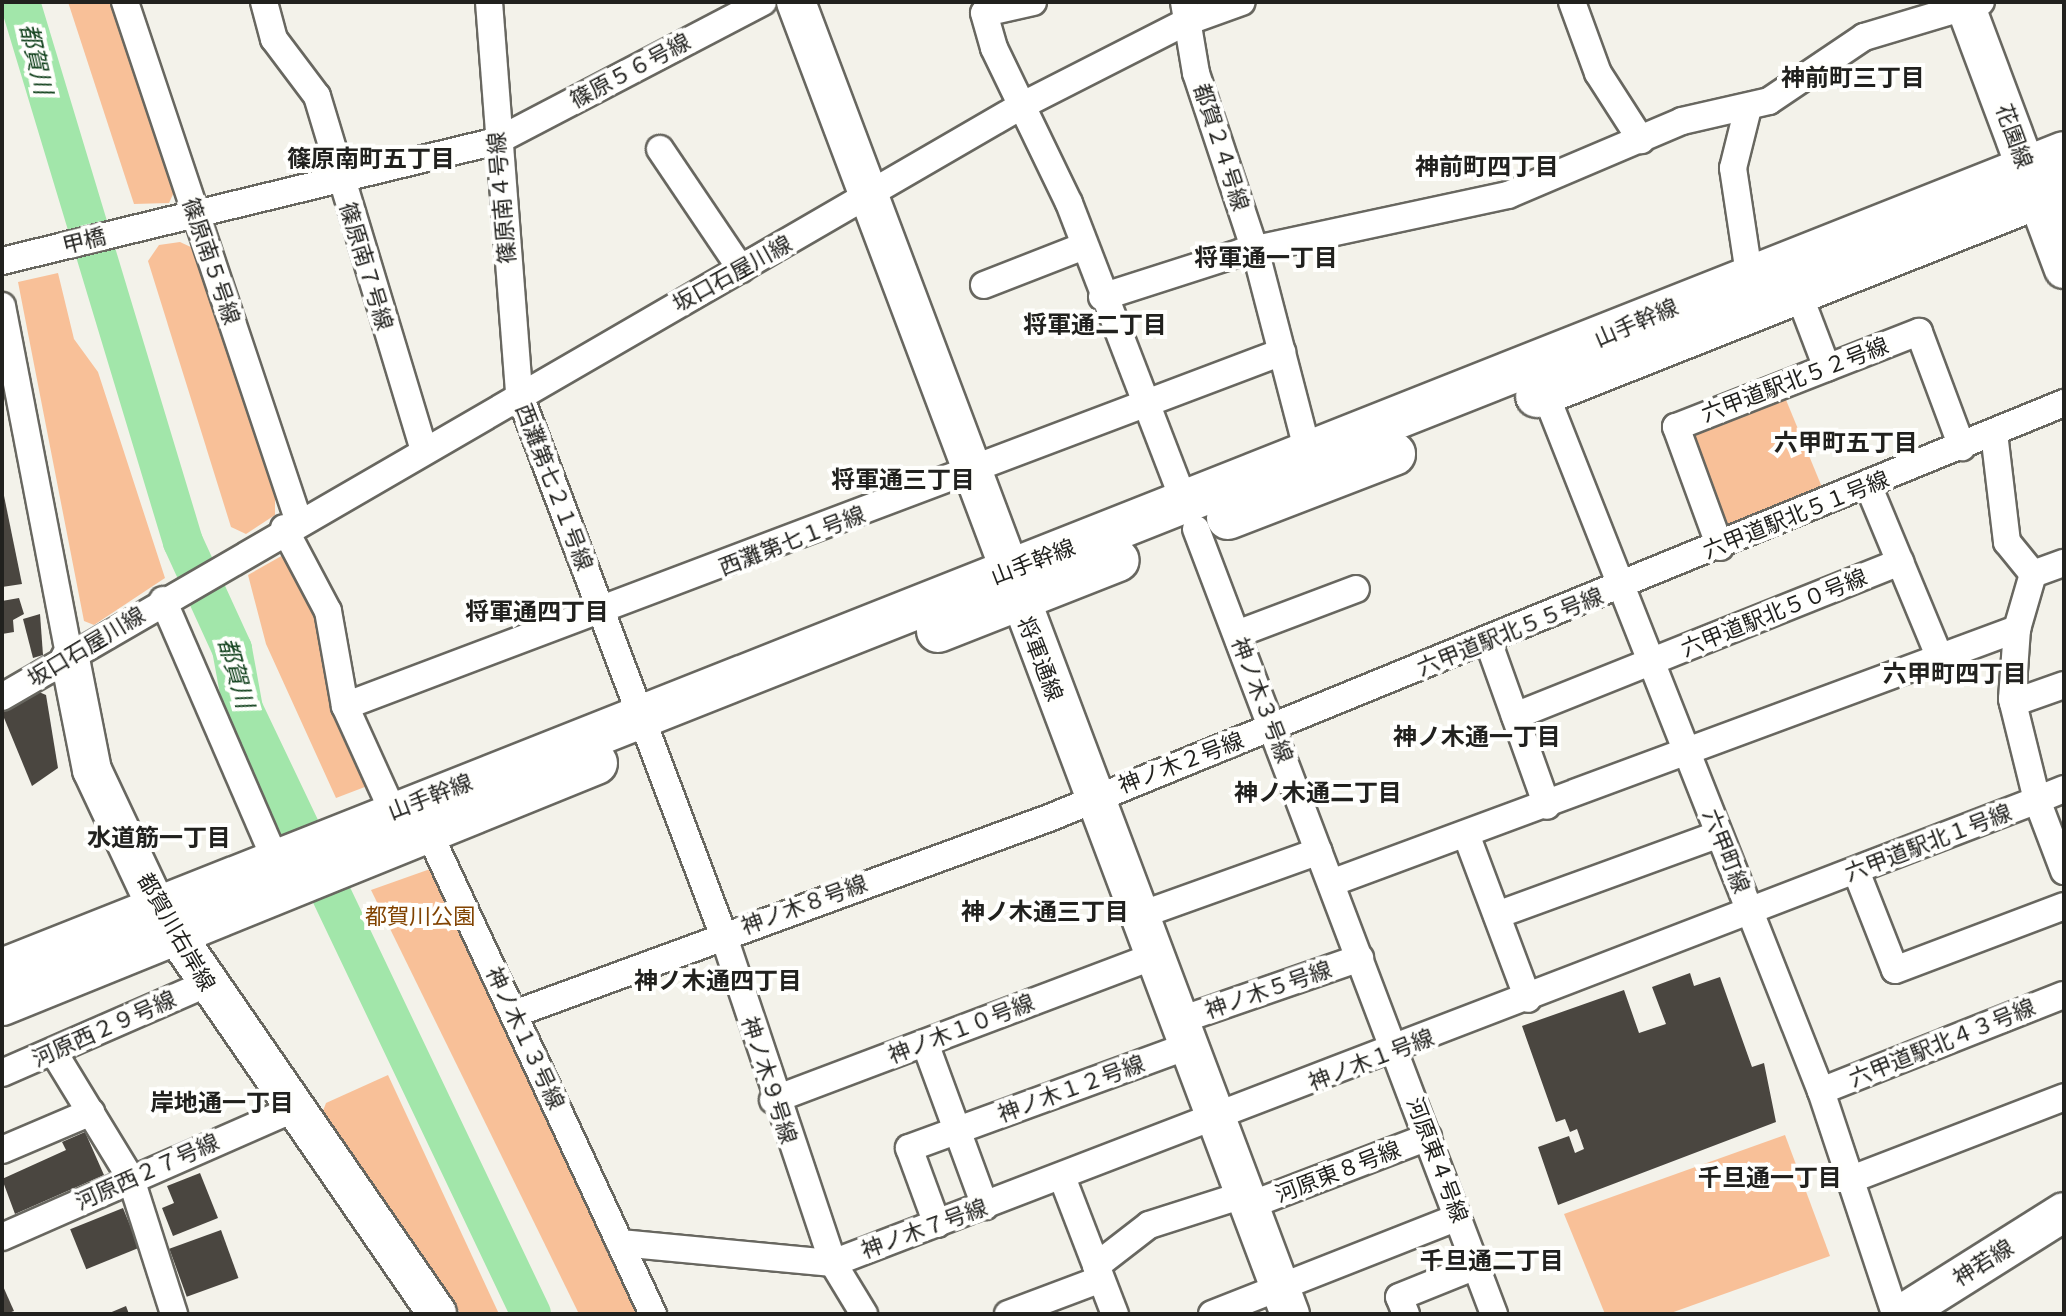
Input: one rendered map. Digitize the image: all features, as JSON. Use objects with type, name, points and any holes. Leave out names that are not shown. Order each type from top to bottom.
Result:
[{"type":"main road","name":"山手幹線","points":[[352,844],[393,812],[644,728],[1190,516],[1545,393],[1798,292],[2042,184],[2064,153]]},
{"type":"main road","name":"山手幹線","points":[[1190,516],[1309,457],[1749,274],[2042,184]]},
{"type":"main road","name":"山手幹線","points":[[2,1004],[166,920],[352,844],[429,833],[644,728]]},
{"type":"main road","name":"山手幹線","points":[[2,970],[166,920]]},
{"type":"street","name":"篠原南５号線","points":[[125,2],[195,213],[291,524],[328,611],[345,706],[393,812]]},
{"type":"street","name":"篠原南７号線","points":[[264,2],[274,39],[317,96],[339,179],[423,448]]},
{"type":"street","name":"篠原南４号線","points":[[489,2],[497,141],[519,393]]},
{"type":"street","name":"篠原５６号線","points":[[339,179],[497,141],[763,2]]},
{"type":"street","name":"将軍通線","points":[[796,2],[1093,797],[1149,958],[1285,1302]]},
{"type":"street","name":"神ノ木３号線","points":[[1033,2],[984,13],[1021,106],[1084,246],[1237,634],[1396,1051]]},
{"type":"street","name":"坂口石屋川線","points":[[2,697],[291,524],[867,198],[1185,12],[1242,2]]},
{"type":"street","points":[[1572,2],[1598,73],[1641,140]]},
{"type":"street","points":[[1102,297],[1459,200],[1508,195],[1682,121],[1748,108],[1820,73],[1864,37],[1971,4]]},
{"type":"street","name":"花園線","points":[[1971,4],[2042,184],[2064,269]]},
{"type":"street","name":"都賀２４号線","points":[[1185,12],[1256,253],[1309,457]]},
{"type":"street","points":[[1748,108],[1733,168],[1749,274]]},
{"type":"street","points":[[660,149],[741,269]]},
{"type":"street","name":"甲橋","points":[[2,261],[339,179]]},
{"type":"street","points":[[984,285],[1084,246]]},
{"type":"street","points":[[1798,292],[1827,368]]},
{"type":"street","name":"都賀川右岸線","points":[[2,306],[92,770],[166,920],[206,984],[431,1312]]},
{"type":"street","name":"六甲道駅北５２号線","points":[[1720,547],[1676,427],[1919,332],[1962,447]]},
{"type":"street","name":"西灘第七１号線","points":[[345,706],[602,612],[1282,352]]},
{"type":"street","name":"西灘第七２１号線","points":[[519,393],[644,728]]},
{"type":"street","name":"六甲町線","points":[[1545,393],[1617,589],[1751,912],[1821,1091],[1895,1314]]},
{"type":"street","name":"六甲道駅北５１号線","points":[[1617,589],[2064,403]]},
{"type":"street","points":[[1994,433],[2007,542],[2033,574],[2064,563]]},
{"type":"street","points":[[1868,485],[1940,658]]},
{"type":"street","name":"六甲道駅北５０号線","points":[[1515,716],[1649,665],[1900,562]]},
{"type":"street","name":"六甲道駅北１号線","points":[[1528,999],[2037,800],[2013,703],[2017,629],[2033,574]]},
{"type":"street","points":[[1237,634],[1356,589]]},
{"type":"street","name":"六甲道駅北５５号線","points":[[1402,675],[1617,589]]},
{"type":"street","points":[[166,598],[281,872]]},
{"type":"street","points":[[1331,883],[1687,755],[2017,629]]},
{"type":"street","points":[[1488,641],[1547,806]]},
{"type":"street","name":"神ノ木２号線","points":[[1093,797],[1402,675]]},
{"type":"street","points":[[2013,703],[2064,685]]},
{"type":"street","name":"神ノ木９号線","points":[[644,728],[723,934],[773,1100],[833,1263],[864,1314]]},
{"type":"street","points":[[2064,789],[2037,800],[2064,871]]},
{"type":"street","name":"神ノ木８号線","points":[[514,1014],[1093,797]]},
{"type":"street","name":"神ノ木１３号線","points":[[429,833],[653,1314]]},
{"type":"street","points":[[1466,834],[1528,999]]},
{"type":"street","points":[[1497,915],[1719,834]]},
{"type":"street","points":[[1135,917],[1319,851]]},
{"type":"street","points":[[1856,871],[1895,970],[2064,906]]},
{"type":"street","name":"神ノ木１０号線","points":[[773,1100],[1149,958]]},
{"type":"street","name":"神ノ木５号線","points":[[1180,1035],[1360,958]]},
{"type":"street","name":"河原西２９号線","points":[[2,1073],[206,984]]},
{"type":"street","name":"六甲道駅北４３号線","points":[[1821,1091],[2064,995]]},
{"type":"street","name":"神ノ木１号線","points":[[1214,1120],[1528,999]]},
{"type":"street","name":"神ノ木１２号線","points":[[937,1224],[909,1148],[1180,1035]]},
{"type":"street","points":[[925,1043],[985,1206]]},
{"type":"street","points":[[53,1051],[131,1179],[174,1314]]},
{"type":"street","name":"河原東４号線","points":[[1396,1051],[1494,1314]]},
{"type":"street","points":[[1852,1179],[2064,1097]]},
{"type":"street","name":"河原西２７号線","points":[[2,1237],[293,1109]]},
{"type":"street","points":[[2,1150],[91,1112]]},
{"type":"street","name":"神ノ木７号線","points":[[620,1243],[833,1263],[1214,1120]]},
{"type":"street","name":"河原東８号線","points":[[1008,1314],[1099,1272],[1149,1225],[1246,1201],[1428,1137]]},
{"type":"street","points":[[1062,1177],[1115,1314]]},
{"type":"street","name":"神若線","points":[[1902,1314],[2064,1212]]},
{"type":"street","points":[[1212,1314],[1285,1302],[1458,1217]]},
{"type":"street","points":[[1406,1314],[1399,1297],[1476,1266]]},
{"type":"green space","points":[[68,2],[110,2],[174,192],[169,203],[134,204]]},
{"type":"green space","points":[[180,242],[195,249],[275,497],[275,515],[246,534],[231,527],[148,261],[159,245]]},
{"type":"green space","points":[[58,273],[74,339],[98,372],[165,578],[94,625],[84,621],[18,282]]},
{"type":"green space","points":[[1784,395],[1826,497],[1736,535],[1722,524],[1691,442],[1697,428]]},
{"type":"green space","points":[[285,554],[319,614],[331,704],[370,785],[336,798],[266,644],[248,575]]},
{"type":"green space","name":"都賀川公園","points":[[433,868],[643,1314],[579,1314],[371,890]]},
{"type":"green space","points":[[388,1075],[499,1314],[461,1314],[320,1119],[326,1103]]},
{"type":"green space","points":[[1785,1135],[1830,1256],[1668,1314],[1605,1314],[1564,1214]]},
{"type":"building","points":[[2,486],[22,584],[2,587]]},
{"type":"building","points":[[19,598],[24,614],[13,620],[14,632],[2,634],[2,601]]},
{"type":"building","points":[[40,614],[43,655],[33,658],[23,619]]},
{"type":"building","points":[[39,692],[46,695],[58,768],[32,786],[2,713]]},
{"type":"building","points":[[1690,973],[1694,986],[1720,977],[1752,1067],[1764,1063],[1776,1122],[1558,1205],[1538,1147],[1569,1136],[1575,1153],[1584,1149],[1577,1129],[1570,1132],[1565,1119],[1556,1122],[1522,1026],[1624,990],[1639,1033],[1666,1024],[1652,987]]},
{"type":"building","points":[[85,1132],[104,1175],[15,1214],[2,1179],[66,1150],[62,1142]]},
{"type":"building","points":[[200,1173],[218,1218],[173,1236],[162,1208],[174,1203],[167,1186]]},
{"type":"building","points":[[123,1208],[139,1248],[86,1269],[70,1229]]},
{"type":"building","points":[[221,1230],[238,1278],[187,1297],[169,1249]]},
{"type":"building","points":[[2,1284],[14,1311],[6,1314],[2,1314]]},
{"type":"building","points":[[126,1306],[129,1314],[107,1314]]},
{"type":"waterway","name":"都賀川","points":[[20,2],[183,542],[232,649],[243,709],[531,1314]]},
{"type":"district","name":"神前町三丁目","points":[[1853,79]]},
{"type":"district","name":"篠原南町五丁目","points":[[371,160]]},
{"type":"district","name":"神前町四丁目","points":[[1487,168]]},
{"type":"district","name":"将軍通一丁目","points":[[1266,259]]},
{"type":"district","name":"将軍通二丁目","points":[[1095,326]]},
{"type":"district","name":"六甲町五丁目","points":[[1846,444]]},
{"type":"district","name":"将軍通三丁目","points":[[903,481]]},
{"type":"district","name":"将軍通四丁目","points":[[537,613]]},
{"type":"district","name":"六甲町四丁目","points":[[1955,675]]},
{"type":"district","name":"神ノ木通一丁目","points":[[1477,738]]},
{"type":"district","name":"神ノ木通二丁目","points":[[1318,794]]},
{"type":"district","name":"水道筋一丁目","points":[[159,839]]},
{"type":"district","name":"神ノ木通三丁目","points":[[1045,913]]},
{"type":"district","name":"神ノ木通四丁目","points":[[718,982]]},
{"type":"district","name":"岸地通一丁目","points":[[222,1104]]},
{"type":"district","name":"千旦通一丁目","points":[[1770,1179]]},
{"type":"district","name":"千旦通二丁目","points":[[1492,1262]]}]
